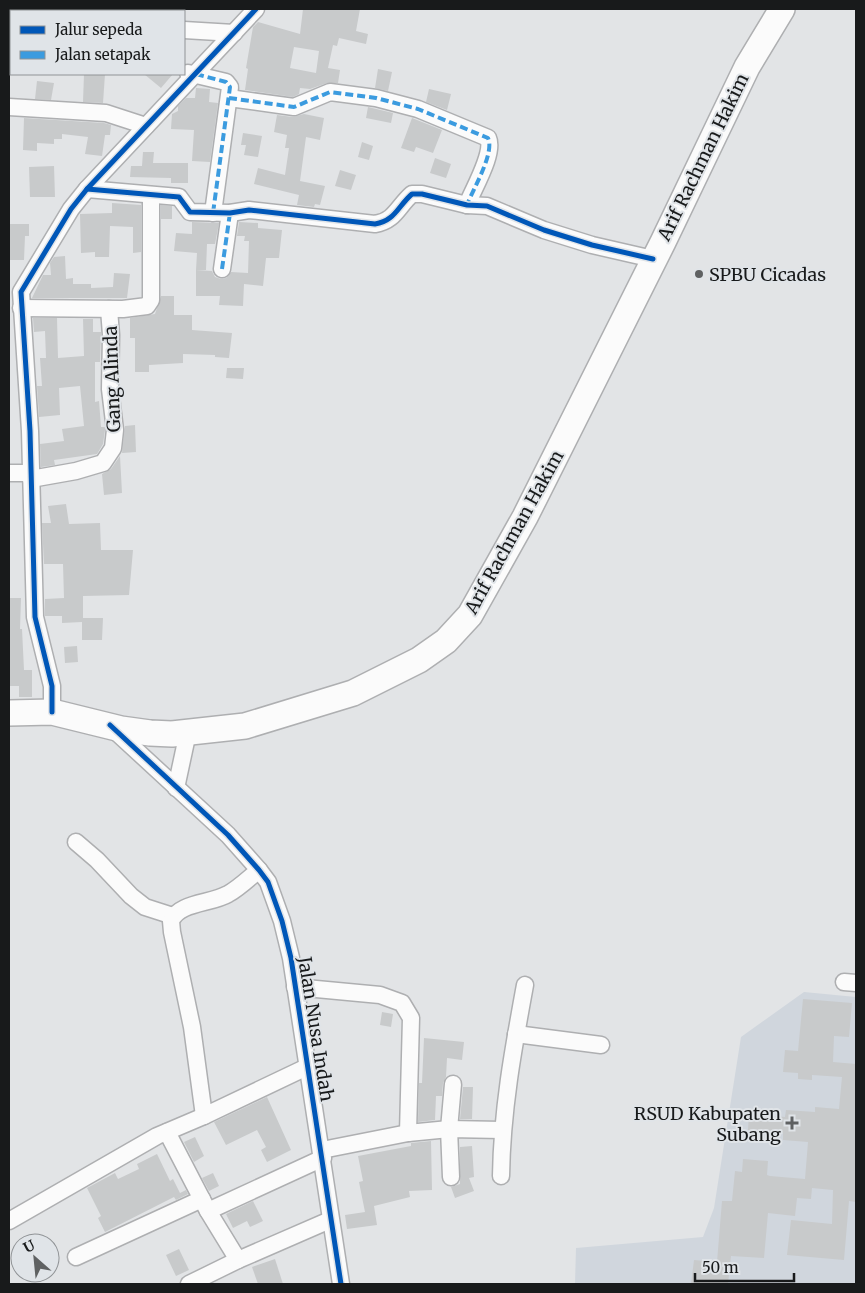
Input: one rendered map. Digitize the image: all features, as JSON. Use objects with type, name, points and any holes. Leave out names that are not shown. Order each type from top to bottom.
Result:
[{"type":"main road","name":"Arif Rachman Hakim","points":[[9,712],[52,712],[150,733],[188,732],[245,726],[353,693],[419,660],[446,641],[470,615],[525,518],[654,259],[747,66],[782,9]]},
{"type":"street","points":[[52,712],[52,686],[35,617],[31,476],[16,303],[71,209],[87,189],[146,126],[190,73],[234,33],[256,9]]},
{"type":"street","points":[[185,30],[234,33]]},
{"type":"street","points":[[190,73],[226,82],[230,86],[221,213],[222,269]]},
{"type":"street","points":[[229,98],[294,106],[330,92],[376,98],[418,109],[488,138],[491,144],[489,155],[467,205]]},
{"type":"street","points":[[9,108],[106,113],[146,126]]},
{"type":"street","points":[[87,189],[178,197],[190,212],[221,213],[249,210],[375,224],[385,222],[393,217],[409,197],[415,194],[467,205],[487,206],[544,230],[592,246],[654,259]]},
{"type":"street","points":[[16,303],[109,309],[147,306],[151,300],[151,195]]},
{"type":"street","name":"Gang Alinda","points":[[9,473],[31,476],[76,471],[103,463],[113,448],[115,430],[110,389],[111,335],[109,309]]},
{"type":"street","name":"Jalan Nusa Indah","points":[[110,725],[228,835],[268,882],[282,921],[295,987],[341,1284]]},
{"type":"street","points":[[176,788],[188,732]]},
{"type":"street","points":[[76,842],[145,907],[174,916]]},
{"type":"street","points":[[204,1116],[192,1027],[172,932],[174,916],[182,910],[212,902],[227,894],[259,870]]},
{"type":"street","points":[[501,1176],[502,1130],[508,1075],[525,985]]},
{"type":"street","points":[[295,987],[380,995],[402,1003],[411,1018],[408,1133]]},
{"type":"street","points":[[516,1034],[601,1045]]},
{"type":"street","points":[[9,1221],[167,1132],[308,1066]]},
{"type":"street","points":[[451,1177],[449,1129],[453,1084]]},
{"type":"street","points":[[76,1257],[205,1205],[322,1154],[408,1133],[449,1129],[502,1130]]},
{"type":"street","points":[[167,1132],[205,1205],[238,1260]]},
{"type":"street","points":[[193,1283],[238,1260],[330,1220]]},
{"type":"shaded area","name":"RSUD Kabupaten Subang","points":[[804,992],[856,997],[856,1284],[575,1284],[576,1248],[703,1237],[714,1208],[741,1037]]},
{"type":"building","points":[[303,9],[360,9],[356,31],[368,34],[366,44],[339,38],[337,46],[333,45],[328,68],[340,70],[338,83],[327,83],[310,89],[300,88],[299,94],[293,97],[245,90],[248,69],[246,68],[253,27],[258,22],[300,34]],"holes":[[[294,47],[319,51],[316,73],[290,68]]]},
{"type":"building","points":[[378,69],[392,72],[388,91],[375,88]]},
{"type":"building","points":[[84,75],[105,75],[103,103],[83,102]]},
{"type":"building","points":[[145,75],[172,75],[161,88]]},
{"type":"building","points":[[37,81],[54,83],[51,100],[35,99]]},
{"type":"building","points":[[196,88],[210,89],[209,102],[218,103],[210,162],[192,161],[194,130],[171,129],[172,114],[178,111],[178,106],[186,98],[195,98]]},
{"type":"building","points":[[429,89],[451,94],[447,110],[426,102]]},
{"type":"building","points":[[368,107],[393,113],[391,123],[366,118]]},
{"type":"building","points":[[304,114],[324,118],[320,140],[306,137],[300,181],[325,186],[320,205],[315,204],[314,207],[297,205],[299,195],[254,184],[258,168],[285,175],[289,148],[285,148],[287,135],[274,132],[277,115],[293,117]]},
{"type":"building","points":[[24,118],[104,123],[111,125],[110,135],[105,135],[102,156],[85,154],[88,137],[62,134],[62,139],[54,139],[54,144],[37,143],[37,151],[23,150]]},
{"type":"building","points":[[412,118],[442,130],[433,153],[416,147],[414,152],[401,148]]},
{"type":"building","points":[[243,133],[262,136],[258,157],[244,155],[246,145],[241,145]]},
{"type":"building","points":[[362,142],[373,146],[369,160],[358,157]]},
{"type":"building","points":[[143,152],[154,152],[153,163],[188,163],[188,183],[171,183],[171,178],[130,177],[131,166],[142,166]]},
{"type":"building","points":[[435,158],[451,164],[446,178],[430,173]]},
{"type":"building","points":[[54,166],[55,197],[30,197],[29,167]]},
{"type":"building","points":[[340,170],[356,175],[351,190],[335,186]]},
{"type":"building","points":[[112,203],[141,205],[141,252],[133,253],[133,227],[110,226],[109,257],[95,257],[95,252],[81,253],[80,214],[112,213]]},
{"type":"building","points":[[161,205],[172,206],[172,219],[161,219]]},
{"type":"building","points":[[192,222],[219,223],[215,244],[207,244],[206,270],[196,270],[197,253],[174,251],[176,233],[192,234]]},
{"type":"building","points":[[239,222],[258,223],[258,228],[282,230],[279,258],[266,258],[263,286],[244,284],[243,306],[219,305],[220,296],[196,296],[196,270],[212,271],[215,277],[221,279],[226,278],[231,272],[248,273],[249,241],[244,241],[245,236],[237,236]]},
{"type":"building","points":[[9,224],[29,224],[29,236],[25,236],[24,260],[9,260]]},
{"type":"building","points":[[65,256],[66,279],[73,278],[73,284],[91,284],[91,288],[113,287],[114,273],[130,274],[127,298],[32,298],[43,275],[51,275],[50,263],[54,257]]},
{"type":"building","points":[[161,296],[174,296],[174,315],[192,315],[192,330],[232,333],[229,358],[215,357],[215,355],[183,354],[183,363],[149,365],[149,372],[135,372],[135,338],[130,338],[130,318],[155,314]]},
{"type":"building","points":[[33,318],[57,318],[58,358],[84,356],[83,319],[93,319],[93,332],[101,332],[100,362],[95,362],[95,402],[99,401],[101,427],[105,427],[105,430],[103,444],[97,454],[54,460],[55,465],[41,467],[40,444],[64,441],[62,429],[84,426],[80,386],[59,388],[60,415],[39,417],[37,386],[42,386],[40,358],[46,358],[45,331],[34,332]]},
{"type":"building","points":[[227,368],[244,368],[243,379],[226,378]]},
{"type":"building","points":[[135,425],[136,452],[122,453],[125,426]]},
{"type":"building","points":[[120,456],[122,493],[104,495],[102,474],[111,469]]},
{"type":"building","points":[[66,504],[69,524],[100,523],[101,550],[133,550],[129,595],[83,596],[83,618],[103,618],[102,640],[82,640],[82,622],[62,623],[62,616],[45,616],[45,599],[64,598],[63,564],[44,564],[42,523],[51,523],[48,506]]},
{"type":"building","points":[[9,598],[21,598],[20,629],[22,629],[24,670],[32,670],[32,697],[19,697],[19,686],[9,686]]},
{"type":"building","points":[[77,646],[78,662],[65,663],[64,647]]},
{"type":"building","points":[[803,999],[852,1003],[849,1037],[834,1036],[833,1062],[856,1064],[856,1202],[849,1201],[844,1260],[787,1255],[791,1220],[832,1224],[833,1190],[812,1188],[811,1199],[797,1198],[795,1216],[768,1213],[764,1258],[731,1256],[728,1284],[691,1284],[694,1260],[717,1262],[722,1201],[732,1201],[735,1171],[742,1172],[743,1159],[768,1161],[767,1175],[770,1176],[805,1179],[808,1142],[783,1140],[783,1133],[748,1130],[749,1114],[785,1117],[786,1110],[815,1112],[815,1107],[839,1109],[842,1077],[812,1075],[812,1080],[798,1079],[798,1073],[783,1072],[785,1050],[798,1051]]},
{"type":"building","points":[[382,1012],[393,1014],[391,1027],[380,1025]]},
{"type":"building","points":[[424,1038],[464,1042],[462,1060],[447,1058],[442,1096],[436,1096],[435,1120],[418,1122],[419,1083],[422,1083]]},
{"type":"building","points":[[463,1087],[473,1087],[472,1119],[460,1119]]},
{"type":"building","points":[[267,1097],[291,1150],[267,1162],[261,1150],[266,1147],[257,1130],[226,1145],[214,1122]]},
{"type":"building","points":[[195,1137],[204,1156],[194,1162],[184,1142]]},
{"type":"building","points":[[431,1141],[432,1190],[409,1191],[410,1197],[374,1206],[377,1225],[347,1229],[345,1215],[365,1212],[359,1182],[363,1181],[358,1156],[411,1146],[411,1143]]},
{"type":"building","points":[[472,1146],[474,1177],[469,1178],[474,1191],[455,1198],[451,1187],[460,1184],[460,1147]]},
{"type":"building","points":[[157,1154],[170,1181],[173,1179],[180,1193],[186,1190],[188,1194],[176,1200],[174,1197],[105,1232],[98,1218],[101,1216],[87,1188],[115,1173],[118,1179],[139,1169],[137,1164]]},
{"type":"building","points":[[213,1173],[219,1186],[209,1191],[202,1178]]},
{"type":"building","points":[[253,1201],[263,1221],[250,1227],[247,1221],[233,1228],[226,1214]]},
{"type":"building","points":[[179,1249],[189,1270],[176,1276],[166,1255]]},
{"type":"building","points":[[275,1259],[283,1284],[258,1284],[252,1267]]},
{"type":"marked path","points":[[196,74],[226,82],[230,87],[213,213]]},
{"type":"marked path","points":[[229,98],[294,107],[330,92],[376,98],[418,109],[488,138],[489,153],[467,205]]},
{"type":"marked path","points":[[222,269],[230,213]]},
{"type":"cycle path","points":[[52,712],[52,686],[35,617],[30,431],[21,292],[71,209],[87,189],[256,9]]},
{"type":"cycle path","points":[[87,189],[179,197],[190,212],[230,213],[249,210],[375,224],[392,216],[412,194],[422,194],[467,205],[487,206],[544,230],[592,245],[653,259]]},
{"type":"cycle path","points":[[110,725],[228,835],[268,882],[282,921],[291,958],[341,1284]]},
{"type":"place","name":"SPBU Cicadas","points":[[699,274]]},
{"type":"place","name":"RSUD Kabupaten Subang","points":[[792,1123]]}]
